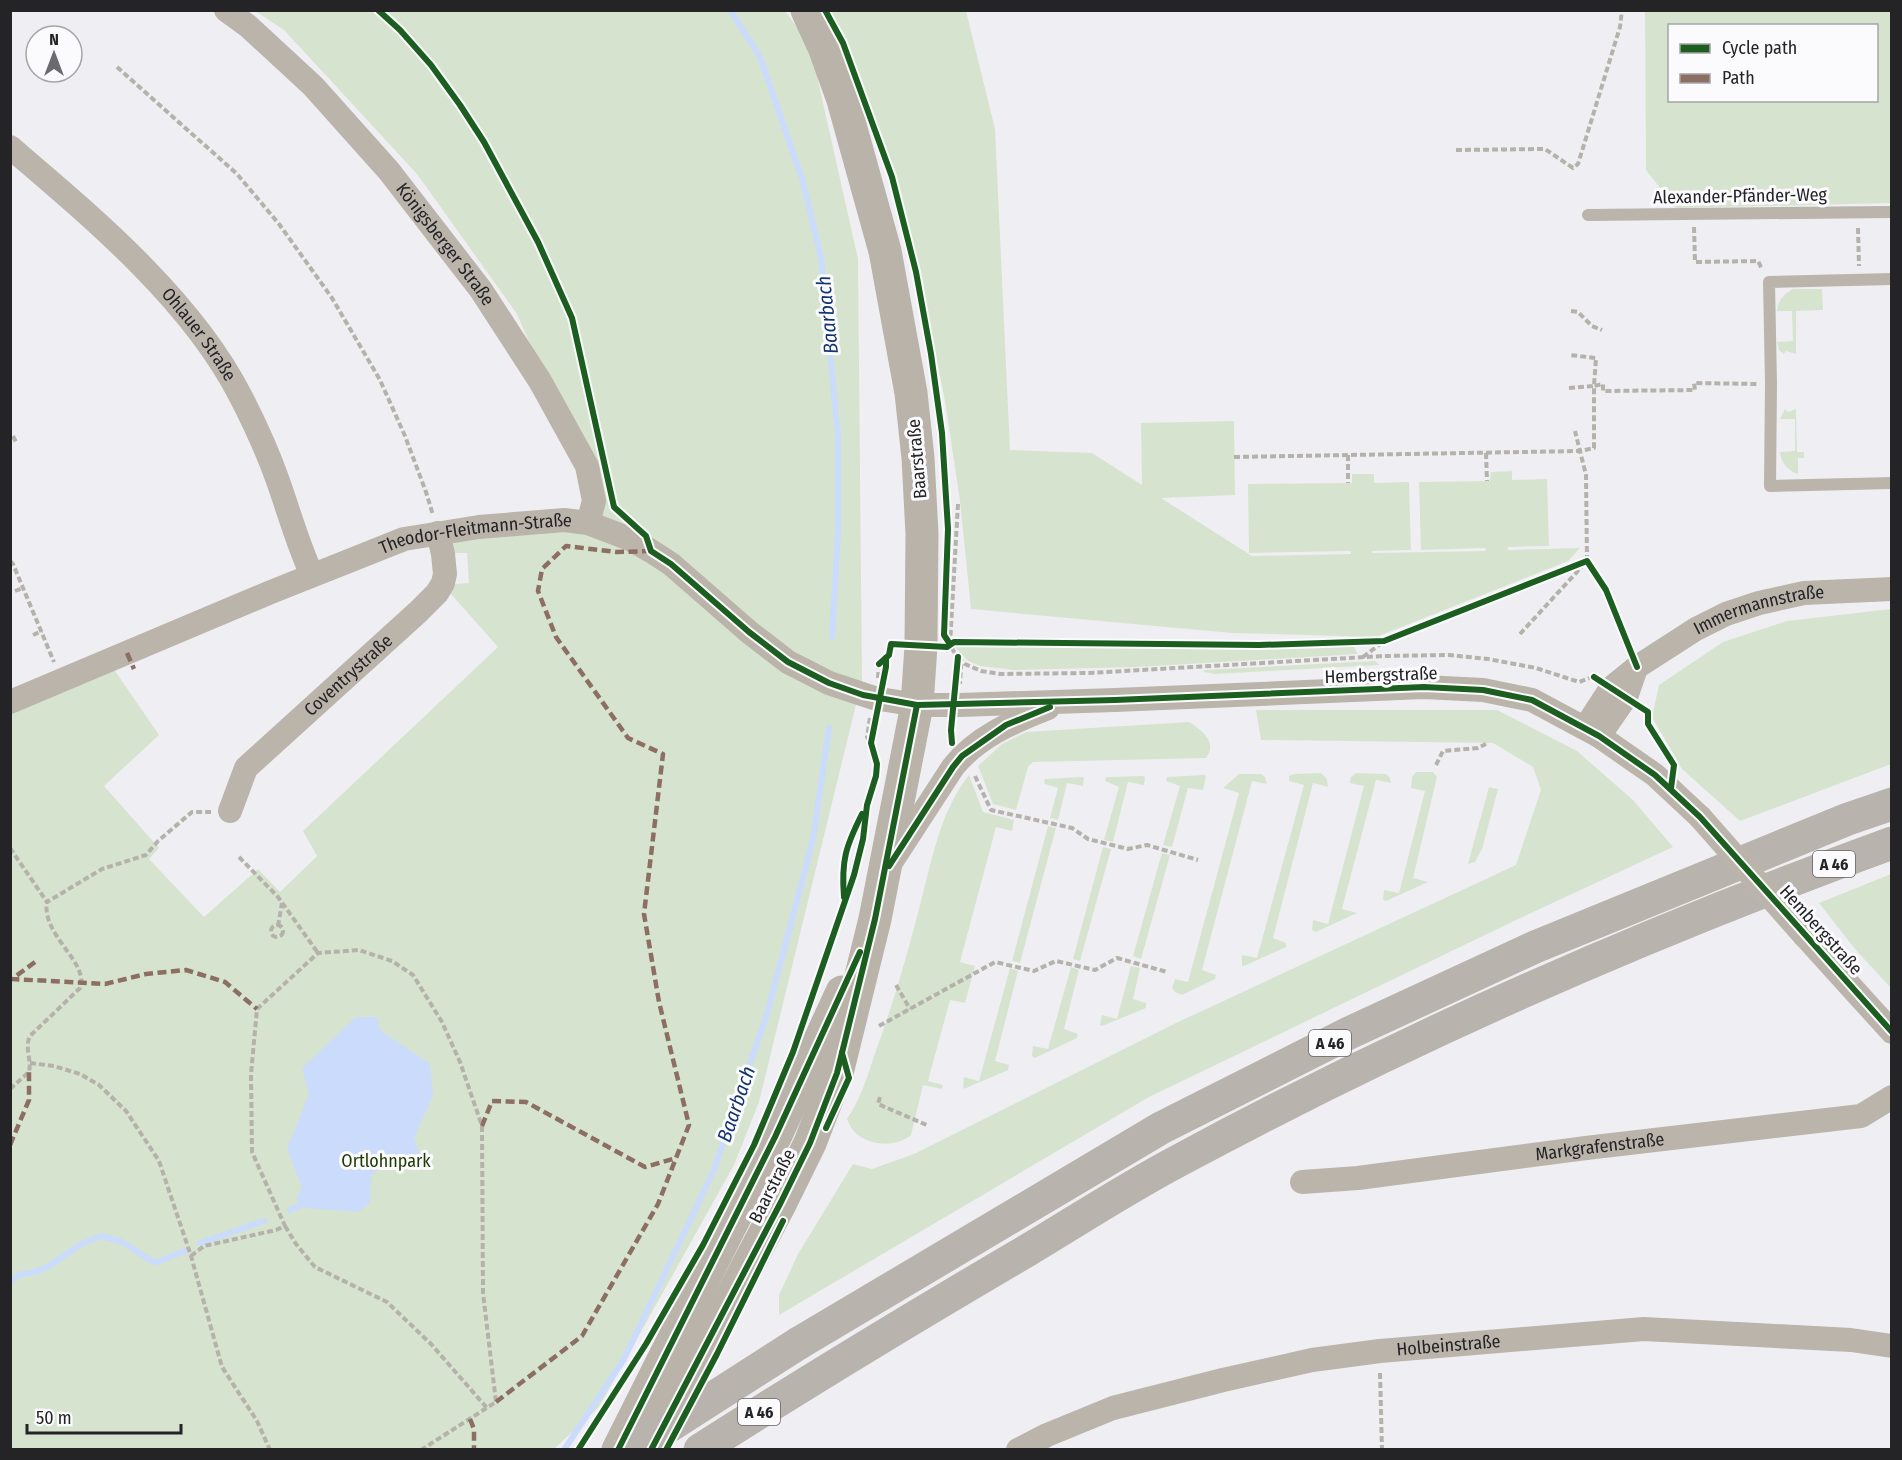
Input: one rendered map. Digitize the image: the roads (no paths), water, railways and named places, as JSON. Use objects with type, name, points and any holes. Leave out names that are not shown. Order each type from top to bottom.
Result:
[{"type":"highway","name":"A 46","points":[[632,1449],[799,1342],[1161,1128],[1349,1033],[1535,947],[1848,819],[1892,804]]},
{"type":"highway","name":"A 46","points":[[700,1449],[818,1374],[1176,1162],[1353,1071],[1552,978],[1776,885],[1892,843]]},
{"type":"highway","points":[[1776,885],[1892,850]]},
{"type":"main road","name":"Baarstraße","points":[[651,1449],[781,1202],[810,1143],[837,1073],[874,919],[870,867],[917,705],[921,646],[922,534],[912,393],[885,251],[843,100],[824,47],[807,10]]},
{"type":"main road","name":"Baarstraße","points":[[618,1449],[775,1137],[874,919]]},
{"type":"street","name":"Königsberger Straße","points":[[226,10],[248,26],[321,94],[389,171],[481,290],[540,381],[587,466],[594,501],[588,523]]},
{"type":"street","name":"Ohlauer Straße","points":[[10,147],[78,206],[147,272],[202,336],[243,400],[277,478],[303,556],[312,575]]},
{"type":"street","name":"Theodor-Fleitmann-Straße","points":[[10,702],[312,575],[404,539],[438,533],[564,520],[588,523],[630,538],[664,560],[748,632],[788,662],[829,683],[880,699],[917,705]]},
{"type":"street","name":"Coventrystraße","points":[[230,811],[246,768],[442,588],[444,574],[438,533]]},
{"type":"street","name":"Immermannstraße","points":[[1592,732],[1603,682],[1637,666],[1696,629],[1726,614],[1759,603],[1804,593],[1892,589]]},
{"type":"street","points":[[1592,732],[1626,697],[1637,666]]},
{"type":"street","name":"Hembergstraße","points":[[917,705],[1061,702],[1424,687],[1483,690],[1532,700],[1592,732],[1655,775],[1700,817],[1892,1032]]},
{"type":"street","name":"Hembergstraße","points":[[870,867],[962,756],[1006,724],[1061,702]]},
{"type":"street","name":"Markgrafenstraße","points":[[1302,1182],[1358,1178],[1586,1148],[1861,1116],[1892,1097]]},
{"type":"street","name":"Holbeinstraße","points":[[1018,1449],[1113,1408],[1301,1362],[1380,1351],[1644,1329],[1851,1340],[1892,1346]]},
{"type":"lane","name":"Alexander-Pfänder-Weg","points":[[1588,215],[1892,212]]},
{"type":"lane","points":[[1892,279],[1769,282],[1770,486],[1892,483]]},
{"type":"water","points":[[356,1017],[377,1017],[380,1030],[430,1064],[433,1095],[414,1138],[419,1153],[413,1162],[391,1159],[371,1175],[370,1203],[358,1212],[303,1208],[296,1199],[302,1187],[287,1149],[309,1094],[302,1068]]},
{"type":"waterway","name":"Baarbach","points":[[730,10],[760,57],[802,179],[821,257],[838,436],[838,532],[832,637]]},
{"type":"waterway","name":"Baarbach","points":[[564,1450],[624,1359],[714,1170],[767,1014],[813,839],[829,728]]},
{"type":"waterway","points":[[290,1210],[301,1205]]},
{"type":"waterway","points":[[200,1243],[264,1221]]},
{"type":"waterway","points":[[10,1282],[20,1274],[43,1269],[78,1246],[101,1236],[122,1242],[157,1262],[185,1251]]},
{"type":"park label","name":"Ortlohnpark","points":[[386,1161]]}]
